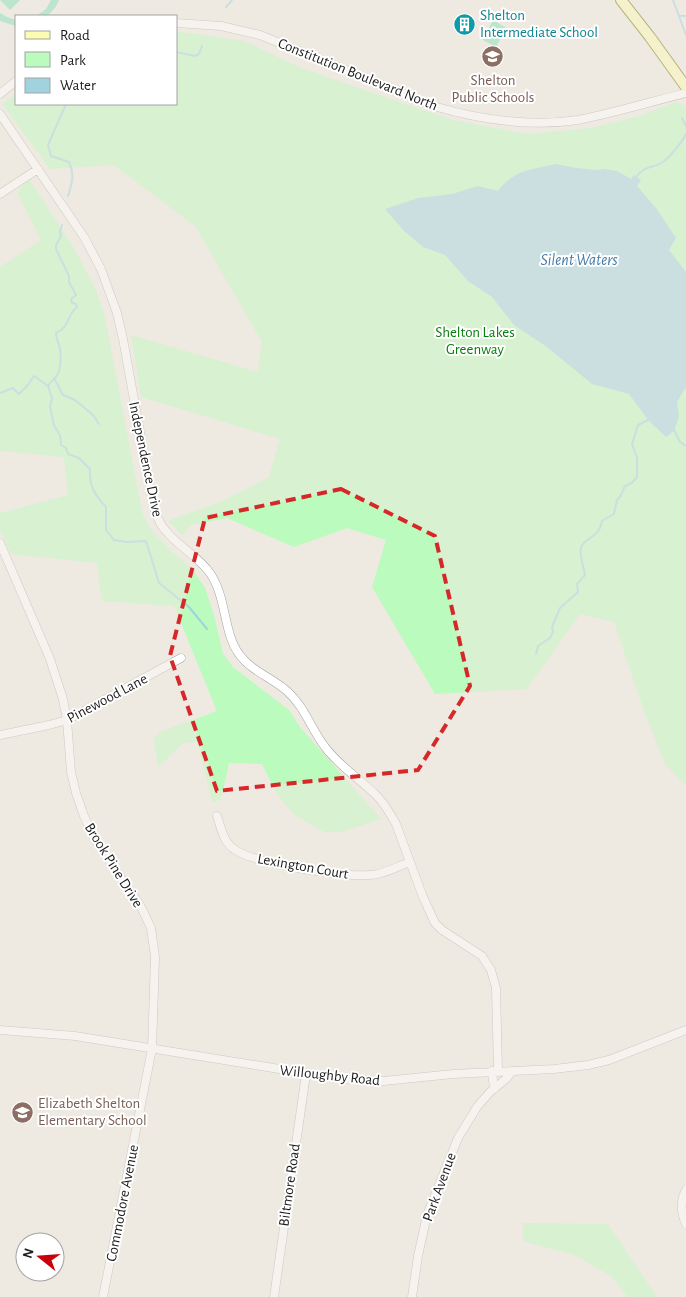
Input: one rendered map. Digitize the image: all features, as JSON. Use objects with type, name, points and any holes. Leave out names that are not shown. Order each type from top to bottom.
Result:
[{"type":"main road","points":[[621,0],[686,87]]},
{"type":"street","name":"Constitution Boulevard North","points":[[178,23],[221,26],[260,35],[437,107],[493,120],[549,122],[577,120],[686,93]]},
{"type":"street","points":[[0,94],[15,83]]},
{"type":"street","name":"Independence Drive","points":[[0,114],[84,237],[110,290],[123,339],[153,504],[160,524],[213,577],[222,599],[232,639],[239,654],[245,661],[287,691],[297,701],[328,750],[379,798],[396,824],[429,913],[435,923],[442,930],[482,956],[492,970],[496,988],[495,1071]]},
{"type":"street","points":[[0,194],[38,170]]},
{"type":"street","name":"Brook Pine Drive","points":[[0,543],[50,659],[68,720],[72,772],[76,793],[84,816],[94,838],[141,907],[151,928],[155,957],[152,1049]]},
{"type":"street","name":"Pinewood Lane","points":[[0,735],[68,720],[181,658]]},
{"type":"street","name":"Lexington Court","points":[[217,816],[224,838],[234,849],[269,862],[352,875],[372,875],[410,862]]},
{"type":"street","name":"Willoughby Road","points":[[0,1030],[75,1036],[306,1074],[379,1082],[495,1071],[588,1065],[609,1060],[686,1030]]},
{"type":"street","name":"Commodore Avenue","points":[[106,1297],[152,1049]]},
{"type":"street","points":[[494,1089],[495,1071]]},
{"type":"street","name":"Park Avenue","points":[[412,1297],[418,1256],[426,1222],[447,1165],[469,1118],[512,1071]]},
{"type":"street","name":"Biltmore Road","points":[[274,1297],[306,1074]]},
{"type":"street","points":[[686,1190],[682,1204],[686,1224]]},
{"type":"highlighted area","points":[[341,489],[435,536],[470,686],[418,770],[217,791],[170,656],[205,518]]},
{"type":"green space","points":[[0,0],[20,0],[10,10]]},
{"type":"green space","points":[[51,0],[59,0],[55,8],[48,15],[37,15],[46,9]]},
{"type":"green space","points":[[0,13],[15,20],[15,26],[0,21]]},
{"type":"green space","points":[[493,20],[506,28],[496,47],[483,40]]},
{"type":"green space","name":"Shelton Lakes Greenway","points":[[178,32],[182,32],[244,41],[301,68],[452,120],[529,134],[591,128],[639,116],[676,102],[686,106],[686,786],[665,764],[643,708],[614,622],[580,614],[527,689],[435,694],[372,587],[386,540],[347,528],[294,547],[227,518],[191,525],[182,535],[168,521],[222,501],[269,477],[280,439],[141,397],[131,335],[258,372],[262,342],[195,226],[114,165],[50,169],[2,104],[15,95],[15,105],[178,105]]},
{"type":"green space","points":[[29,179],[74,248],[96,290],[105,317],[142,512],[149,527],[171,551],[193,570],[205,588],[214,615],[223,654],[233,667],[289,710],[300,727],[381,819],[341,832],[324,832],[294,815],[277,794],[262,764],[229,763],[221,800],[212,802],[198,742],[183,743],[158,767],[154,738],[160,732],[217,711],[174,606],[102,601],[97,563],[11,554],[0,530],[0,513],[68,495],[64,457],[0,451],[0,267],[41,240],[17,192]]},
{"type":"green space","points":[[523,1223],[608,1224],[657,1297],[628,1297],[611,1276],[574,1255],[523,1241]]},
{"type":"water","name":"Silent Waters","points":[[556,164],[576,168],[617,171],[631,179],[634,175],[641,180],[637,186],[656,208],[676,238],[669,250],[686,272],[686,387],[677,402],[679,416],[674,431],[666,437],[648,420],[629,394],[592,384],[547,347],[514,325],[492,297],[468,281],[445,255],[423,247],[404,231],[385,209],[418,198],[452,194],[478,186],[498,191],[517,174]]},
{"type":"waterway","points":[[226,7],[232,0]]},
{"type":"waterway","points":[[673,0],[686,35]]},
{"type":"waterway","points":[[679,16],[686,16]]},
{"type":"waterway","points":[[178,52],[195,56],[199,54],[202,46]]},
{"type":"waterway","points":[[66,105],[48,145],[51,156],[69,162],[71,167],[72,179],[68,196]]},
{"type":"waterway","points":[[682,118],[686,126]]},
{"type":"waterway","points":[[636,177],[646,168],[666,160],[686,134]]},
{"type":"waterway","points":[[62,225],[61,236],[56,249],[76,295],[71,299],[72,303],[76,304],[77,307],[71,313],[64,327],[56,333],[60,349],[60,368],[58,374],[48,386],[52,398],[50,407],[54,425],[60,435],[61,445],[66,448],[68,454],[79,458],[90,469],[94,490],[106,507],[106,530],[114,540],[127,542],[146,541],[159,583],[189,607],[207,629]]},
{"type":"waterway","points":[[0,393],[13,388],[19,394],[34,376],[48,386]]},
{"type":"waterway","points":[[54,378],[63,395],[75,400],[93,415],[99,424]]},
{"type":"waterway","points":[[536,654],[538,646],[550,638],[553,632],[552,627],[560,608],[578,592],[577,584],[585,575],[581,554],[583,544],[595,535],[602,521],[614,514],[617,500],[625,486],[632,483],[637,477],[637,458],[632,444],[638,425],[648,420]]},
{"type":"waterway","points":[[674,430],[680,442],[686,446]]},
{"type":"place","name":"Shelton Intermediate School","points":[[464,24]]},
{"type":"place","name":"Shelton Public Schools","points":[[493,57]]},
{"type":"place","name":"Elizabeth Shelton Elementary School","points":[[22,1112]]}]
